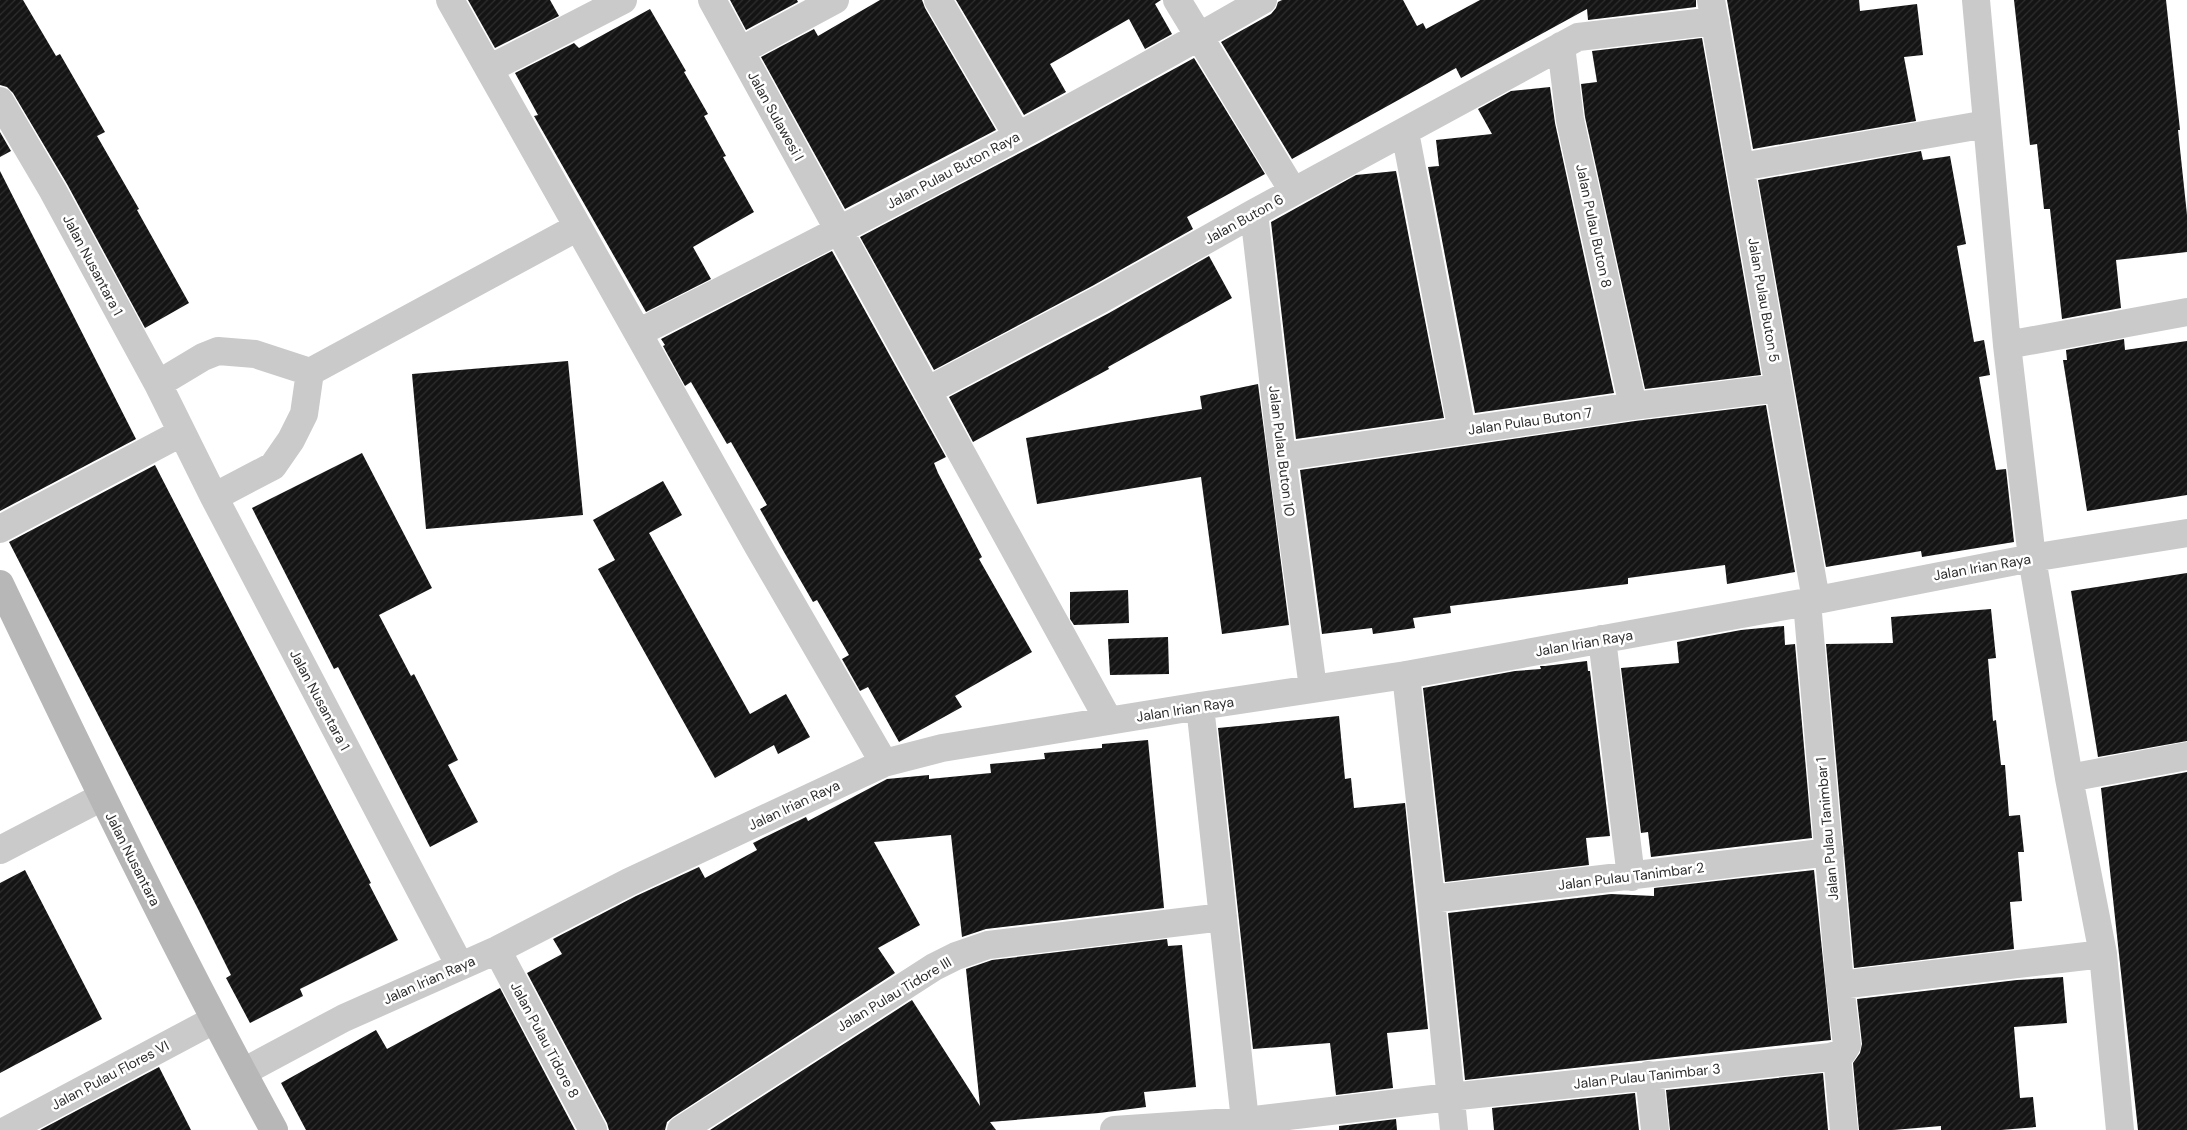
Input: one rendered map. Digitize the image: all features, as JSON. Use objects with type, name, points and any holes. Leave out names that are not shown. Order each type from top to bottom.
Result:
[{"type":"street","points":[[450,0],[758,546],[884,763]]},
{"type":"street","points":[[489,69],[622,0]]},
{"type":"street","name":"Jalan Sulawesi I","points":[[712,0],[1109,721]]},
{"type":"street","points":[[740,51],[835,0]]},
{"type":"street","points":[[938,0],[1018,136]]},
{"type":"street","points":[[1177,0],[1293,192]]},
{"type":"street","name":"Jalan Pulau Buton Raya","points":[[638,332],[839,231],[1018,136],[1263,0]]},
{"type":"street","points":[[1976,0],[2007,345],[2032,558],[2069,778],[2103,954],[2120,1130]]},
{"type":"street","name":"Jalan Buton 6","points":[[927,391],[1101,299],[1254,213],[1578,37],[1713,10]]},
{"type":"street","name":"Jalan Pulau Buton 5","points":[[1713,10],[1779,388],[1812,601]]},
{"type":"street","name":"Jalan Pulau Buton 8","points":[[1561,46],[1570,120],[1633,406]]},
{"type":"street","name":"Jalan Nusantara 1","points":[[0,101],[53,191],[158,384],[214,497],[460,966]]},
{"type":"street","points":[[1741,167],[1987,124]]},
{"type":"street","points":[[1405,132],[1462,431]]},
{"type":"street","name":"Jalan Pulau Buton 10","points":[[1254,213],[1282,457],[1313,688]]},
{"type":"street","points":[[158,384],[203,357],[218,351],[255,354],[310,372],[578,227]]},
{"type":"street","points":[[2007,345],[2187,312]]},
{"type":"street","points":[[214,497],[273,466],[291,440],[304,414],[310,372]]},
{"type":"street","name":"Jalan Pulau Buton 7","points":[[1282,457],[1633,406],[1779,388]]},
{"type":"street","points":[[0,529],[181,433]]},
{"type":"street","name":"Jalan Irian Raya","points":[[243,1072],[344,1018],[497,950],[629,882],[884,763],[942,748],[1313,688],[1406,675],[1812,601],[2032,558],[2187,533]]},
{"type":"street","name":"Jalan Nusantara","points":[[0,584],[102,797],[214,1020],[274,1130]]},
{"type":"street","name":"Jalan Pulau Tanimbar 1","points":[[1812,601],[1840,985],[1847,1045],[1840,1055],[1844,1130]]},
{"type":"street","points":[[1602,640],[1631,877]]},
{"type":"street","points":[[1406,675],[1454,1130]]},
{"type":"street","points":[[1200,706],[1246,1126]]},
{"type":"street","points":[[2069,778],[2187,756]]},
{"type":"street","points":[[0,850],[102,797]]},
{"type":"street","name":"Jalan Pulau Tanimbar 2","points":[[1431,899],[1631,877],[1830,852]]},
{"type":"street","name":"Jalan Pulau Tidore III","points":[[681,1130],[833,1030],[934,967],[956,956],[988,945],[1223,917]]},
{"type":"street","name":"Jalan Pulau Tidore 8","points":[[497,950],[593,1130]]},
{"type":"street","points":[[1840,985],[2103,954]]},
{"type":"street","name":"Jalan Pulau Flores VI","points":[[7,1130],[214,1020]]},
{"type":"street","name":"Jalan Pulau Tanimbar 3","points":[[1114,1130],[1246,1126],[1450,1097],[1840,1055]]},
{"type":"street","points":[[1650,1075],[1655,1130]]},
{"type":"building","points":[[0,0],[23,0],[56,56],[60,54],[105,132],[97,136],[139,209],[137,210],[189,303],[145,328],[67,184],[13,93],[7,87],[0,85]]},
{"type":"building","points":[[468,0],[550,0],[559,16],[495,48]]},
{"type":"building","points":[[730,0],[797,0],[798,2],[746,30]]},
{"type":"building","points":[[880,0],[922,0],[996,130],[845,209],[761,57],[814,29],[818,36]]},
{"type":"building","points":[[956,0],[1161,0],[1155,4],[1172,34],[1145,49],[1129,19],[1050,64],[1066,92],[1024,115]]},
{"type":"building","points":[[1282,0],[1403,0],[1417,26],[1423,23],[1426,29],[1480,0],[1696,0],[1696,7],[1588,20],[1587,9],[1461,78],[1456,68],[1292,159],[1221,42],[1271,14],[1278,2]]},
{"type":"building","points":[[1727,0],[1859,0],[1860,11],[1917,4],[1923,55],[1904,57],[1916,121],[1753,149]]},
{"type":"building","points":[[2014,0],[2166,0],[2180,130],[2178,130],[2187,215],[2187,252],[2116,260],[2121,308],[2062,319],[2050,209],[2044,209],[2037,144],[2030,145]]},
{"type":"building","points":[[650,9],[686,71],[684,72],[708,114],[704,116],[726,156],[723,157],[754,212],[693,247],[711,279],[646,312],[534,116],[538,115],[515,73],[574,43],[579,48]]},
{"type":"building","points":[[1702,38],[1761,375],[1645,389],[1585,117],[1581,84],[1597,82],[1592,51]]},
{"type":"building","points":[[1194,58],[1265,174],[1187,217],[1193,229],[1094,285],[934,370],[860,237],[1039,143]]},
{"type":"building","points":[[1550,87],[1555,123],[1614,393],[1475,413],[1428,167],[1439,166],[1436,140],[1492,134],[1478,109],[1511,91]]},
{"type":"building","points":[[0,132],[11,151],[0,157]]},
{"type":"building","points":[[1921,151],[1923,160],[1950,156],[1966,244],[1957,246],[1974,342],[1984,340],[1990,375],[1979,377],[1996,470],[2006,469],[2014,542],[1922,557],[1921,551],[1826,567],[1758,180]]},
{"type":"building","points":[[0,171],[136,439],[0,511]]},
{"type":"building","points":[[1396,171],[1444,418],[1296,439],[1271,222],[1356,175]]},
{"type":"building","points":[[832,251],[946,457],[934,463],[938,473],[982,557],[979,559],[1032,652],[955,696],[962,707],[899,742],[868,687],[860,691],[842,659],[849,655],[817,600],[813,602],[760,509],[767,505],[731,442],[727,444],[691,382],[685,386],[661,339]]},
{"type":"building","points":[[1209,256],[1232,298],[1108,367],[1109,369],[973,442],[949,397],[1109,313]]},
{"type":"building","points":[[2124,339],[2125,350],[2187,341],[2187,495],[2087,511],[2063,360],[2067,360],[2066,350]]},
{"type":"building","points":[[568,361],[583,515],[426,529],[412,374]]},
{"type":"building","points":[[1258,384],[1289,625],[1222,634],[1201,477],[1037,504],[1026,438],[1202,409],[1200,396]]},
{"type":"building","points":[[1766,405],[1795,572],[1727,584],[1725,565],[1628,578],[1628,584],[1450,606],[1451,613],[1413,618],[1415,628],[1373,634],[1372,628],[1322,634],[1300,470],[1635,421]]},
{"type":"building","points":[[362,453],[432,588],[379,615],[411,676],[414,674],[458,760],[448,765],[478,822],[430,847],[338,667],[334,669],[252,508]]},
{"type":"building","points":[[155,465],[371,883],[369,884],[398,940],[300,989],[303,996],[250,1023],[226,978],[231,975],[198,909],[9,542]]},
{"type":"building","points":[[663,481],[682,515],[649,533],[750,714],[786,694],[810,737],[778,754],[774,745],[715,778],[598,569],[615,560],[593,520]]},
{"type":"building","points":[[2187,573],[2187,741],[2098,757],[2071,591]]},
{"type":"building","points":[[1128,590],[1129,623],[1074,625],[1070,619],[1070,592]]},
{"type":"building","points":[[1991,609],[1996,658],[1988,659],[1993,721],[1996,720],[2001,765],[2005,765],[2009,816],[2020,815],[2024,852],[2018,852],[2022,901],[2010,902],[2014,949],[1854,968],[1826,644],[1893,643],[1891,617]]},
{"type":"building","points":[[1784,626],[1785,645],[1795,644],[1812,838],[1651,857],[1648,832],[1641,833],[1621,668],[1679,663],[1677,642],[1741,630]]},
{"type":"building","points":[[1168,637],[1169,674],[1110,675],[1108,639]]},
{"type":"building","points":[[1587,661],[1588,671],[1590,671],[1610,836],[1586,838],[1589,865],[1445,882],[1423,688],[1515,671],[1541,669],[1540,666]]},
{"type":"building","points":[[1339,716],[1345,779],[1351,778],[1354,808],[1405,803],[1428,1029],[1387,1033],[1393,1088],[1336,1095],[1330,1043],[1253,1049],[1218,728]]},
{"type":"building","points":[[1148,740],[1164,908],[986,929],[962,937],[951,835],[874,842],[920,925],[878,948],[895,973],[673,1117],[667,1122],[665,1130],[609,1130],[527,973],[562,954],[553,939],[636,896],[699,867],[705,878],[757,850],[753,843],[806,817],[808,821],[887,779],[929,775],[929,779],[991,773],[990,764],[1045,759],[1044,753],[1102,748],[1102,744]]},
{"type":"building","points":[[2187,772],[2187,1130],[2138,1130],[2101,788]]},
{"type":"building","points":[[25,870],[102,1019],[0,1073],[0,883]]},
{"type":"building","points":[[1814,870],[1831,1040],[1465,1080],[1448,913],[1611,894],[1654,896],[1654,888]]},
{"type":"building","points":[[1167,939],[1168,946],[1182,945],[1196,1087],[1144,1092],[1146,1107],[990,1122],[996,1130],[710,1130],[912,1000],[980,1106],[966,969],[992,960]]},
{"type":"building","points":[[2063,977],[2067,1023],[2014,1027],[2020,1098],[2033,1097],[2036,1127],[2001,1130],[1941,1130],[1941,1126],[1893,1130],[1859,1130],[1853,1063],[1860,1053],[1862,1044],[1857,999],[2017,980]]},
{"type":"building","points":[[500,988],[575,1130],[306,1130],[281,1083],[376,1030],[387,1049]]},
{"type":"building","points":[[159,1067],[191,1130],[40,1130]]},
{"type":"building","points":[[1823,1073],[1828,1130],[1670,1130],[1666,1090]]},
{"type":"building","points":[[1635,1093],[1639,1130],[1494,1130],[1492,1108]]},
{"type":"building","points":[[1396,1119],[1397,1130],[1339,1130],[1339,1126]]}]
